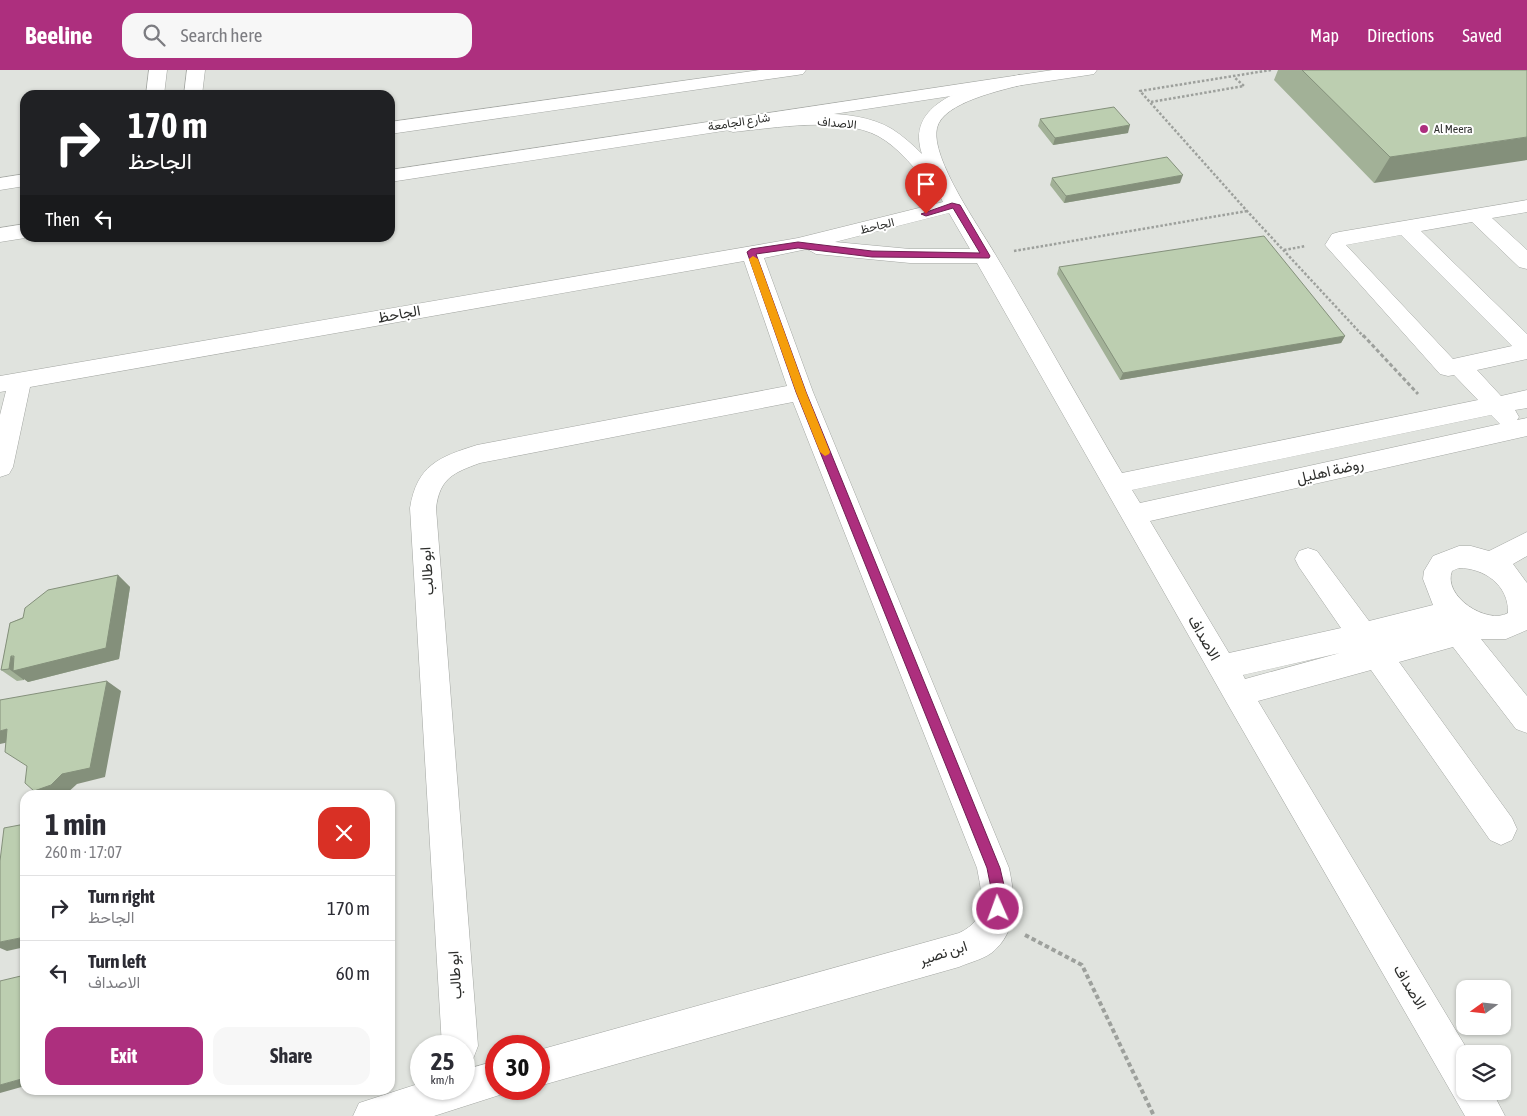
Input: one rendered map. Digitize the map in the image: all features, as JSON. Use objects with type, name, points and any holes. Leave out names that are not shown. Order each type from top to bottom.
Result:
[{"type":"street","points":[[156,90],[158,70]]},
{"type":"street","points":[[194,90],[196,70]]},
{"type":"street","points":[[395,127],[797,70]]},
{"type":"street","name":"شارع الجامعة","points":[[395,175],[1088,70]]},
{"type":"street","name":"الاصداف","points":[[1020,80],[950,102],[934,114],[929,124],[927,141],[952,199],[1132,515],[1456,1065]]},
{"type":"street","name":"الاصداف","points":[[701,128],[821,120],[866,126],[883,132],[895,140],[952,199]]},
{"type":"street","points":[[0,184],[20,181]]},
{"type":"street","name":"الجاحظ","points":[[10,382],[798,245],[895,222],[952,199]]},
{"type":"street","points":[[1517,429],[1491,407],[1454,366],[1335,244],[1339,240],[1527,206]]},
{"type":"street","points":[[1476,215],[1527,262]]},
{"type":"street","points":[[1405,227],[1527,349]]},
{"type":"street","points":[[0,235],[20,232]]},
{"type":"street","name":"الجاحظ","points":[[798,245],[872,254],[986,256]]},
{"type":"street","points":[[751,252],[801,392],[993,868],[1000,898],[996,920]]},
{"type":"street","points":[[1454,366],[1527,349]]},
{"type":"street","points":[[0,467],[10,382]]},
{"type":"street","name":"ابو طالب","points":[[459,1035],[424,518],[425,490],[434,476],[449,465],[478,454],[801,392]]},
{"type":"street","points":[[1115,484],[1527,399]]},
{"type":"street","name":"روضة اهليل","points":[[1132,515],[1517,429]]},
{"type":"street","points":[[1320,443],[1338,469]]},
{"type":"street","points":[[1492,563],[1527,543]]},
{"type":"street","points":[[1237,694],[1369,645],[1461,620],[1503,627],[1517,623],[1525,614],[1526,601],[1520,587],[1508,574],[1492,563],[1471,557],[1453,558],[1440,566],[1435,579],[1440,595],[1461,620],[1527,719]]},
{"type":"street","points":[[1308,558],[1500,829]]},
{"type":"street","points":[[1222,667],[1369,645]]},
{"type":"street","name":"ابن نصير","points":[[550,1065],[959,950],[983,938],[996,920]]},
{"type":"street","points":[[372,1116],[426,1100]]},
{"type":"street","points":[[1476,1100],[1486,1116]]},
{"type":"path","points":[[1271,70],[1140,91],[1247,211],[1441,418]]},
{"type":"path","points":[[1150,102],[1244,86],[1234,77]]},
{"type":"path","points":[[986,256],[1247,211]]},
{"type":"path","points":[[996,920],[1082,964],[1154,1116]]},
{"type":"building","name":"Al Meera","points":[[1302,70],[1527,70],[1527,137],[1390,157]]},
{"type":"building","points":[[1114,107],[1130,125],[1055,138],[1040,119]]},
{"type":"building","points":[[1167,157],[1183,175],[1066,196],[1052,178]]},
{"type":"building","points":[[1264,236],[1345,336],[1123,373],[1059,267]]},
{"type":"building","points":[[118,575],[106,648],[13,671],[14,656],[11,656],[9,669],[1,670],[10,623],[23,618],[25,608],[48,590]]},
{"type":"building","points":[[107,681],[90,768],[62,774],[51,785],[33,790],[25,783],[27,766],[5,752],[7,729],[0,731],[0,700]]},
{"type":"building","points":[[20,825],[20,938],[0,942],[0,861],[4,828]]},
{"type":"building","points":[[20,976],[20,1079],[0,1085],[0,981]]},
{"type":"slow traffic","points":[[753,259],[801,392],[825,452]]},
{"type":"place","name":"Al Meera","points":[[1424,129]]},
{"type":"route","points":[[926,214],[955,205],[986,256],[948,257],[872,254],[798,245],[751,252],[801,392],[993,868],[1000,898],[998,909]]}]
